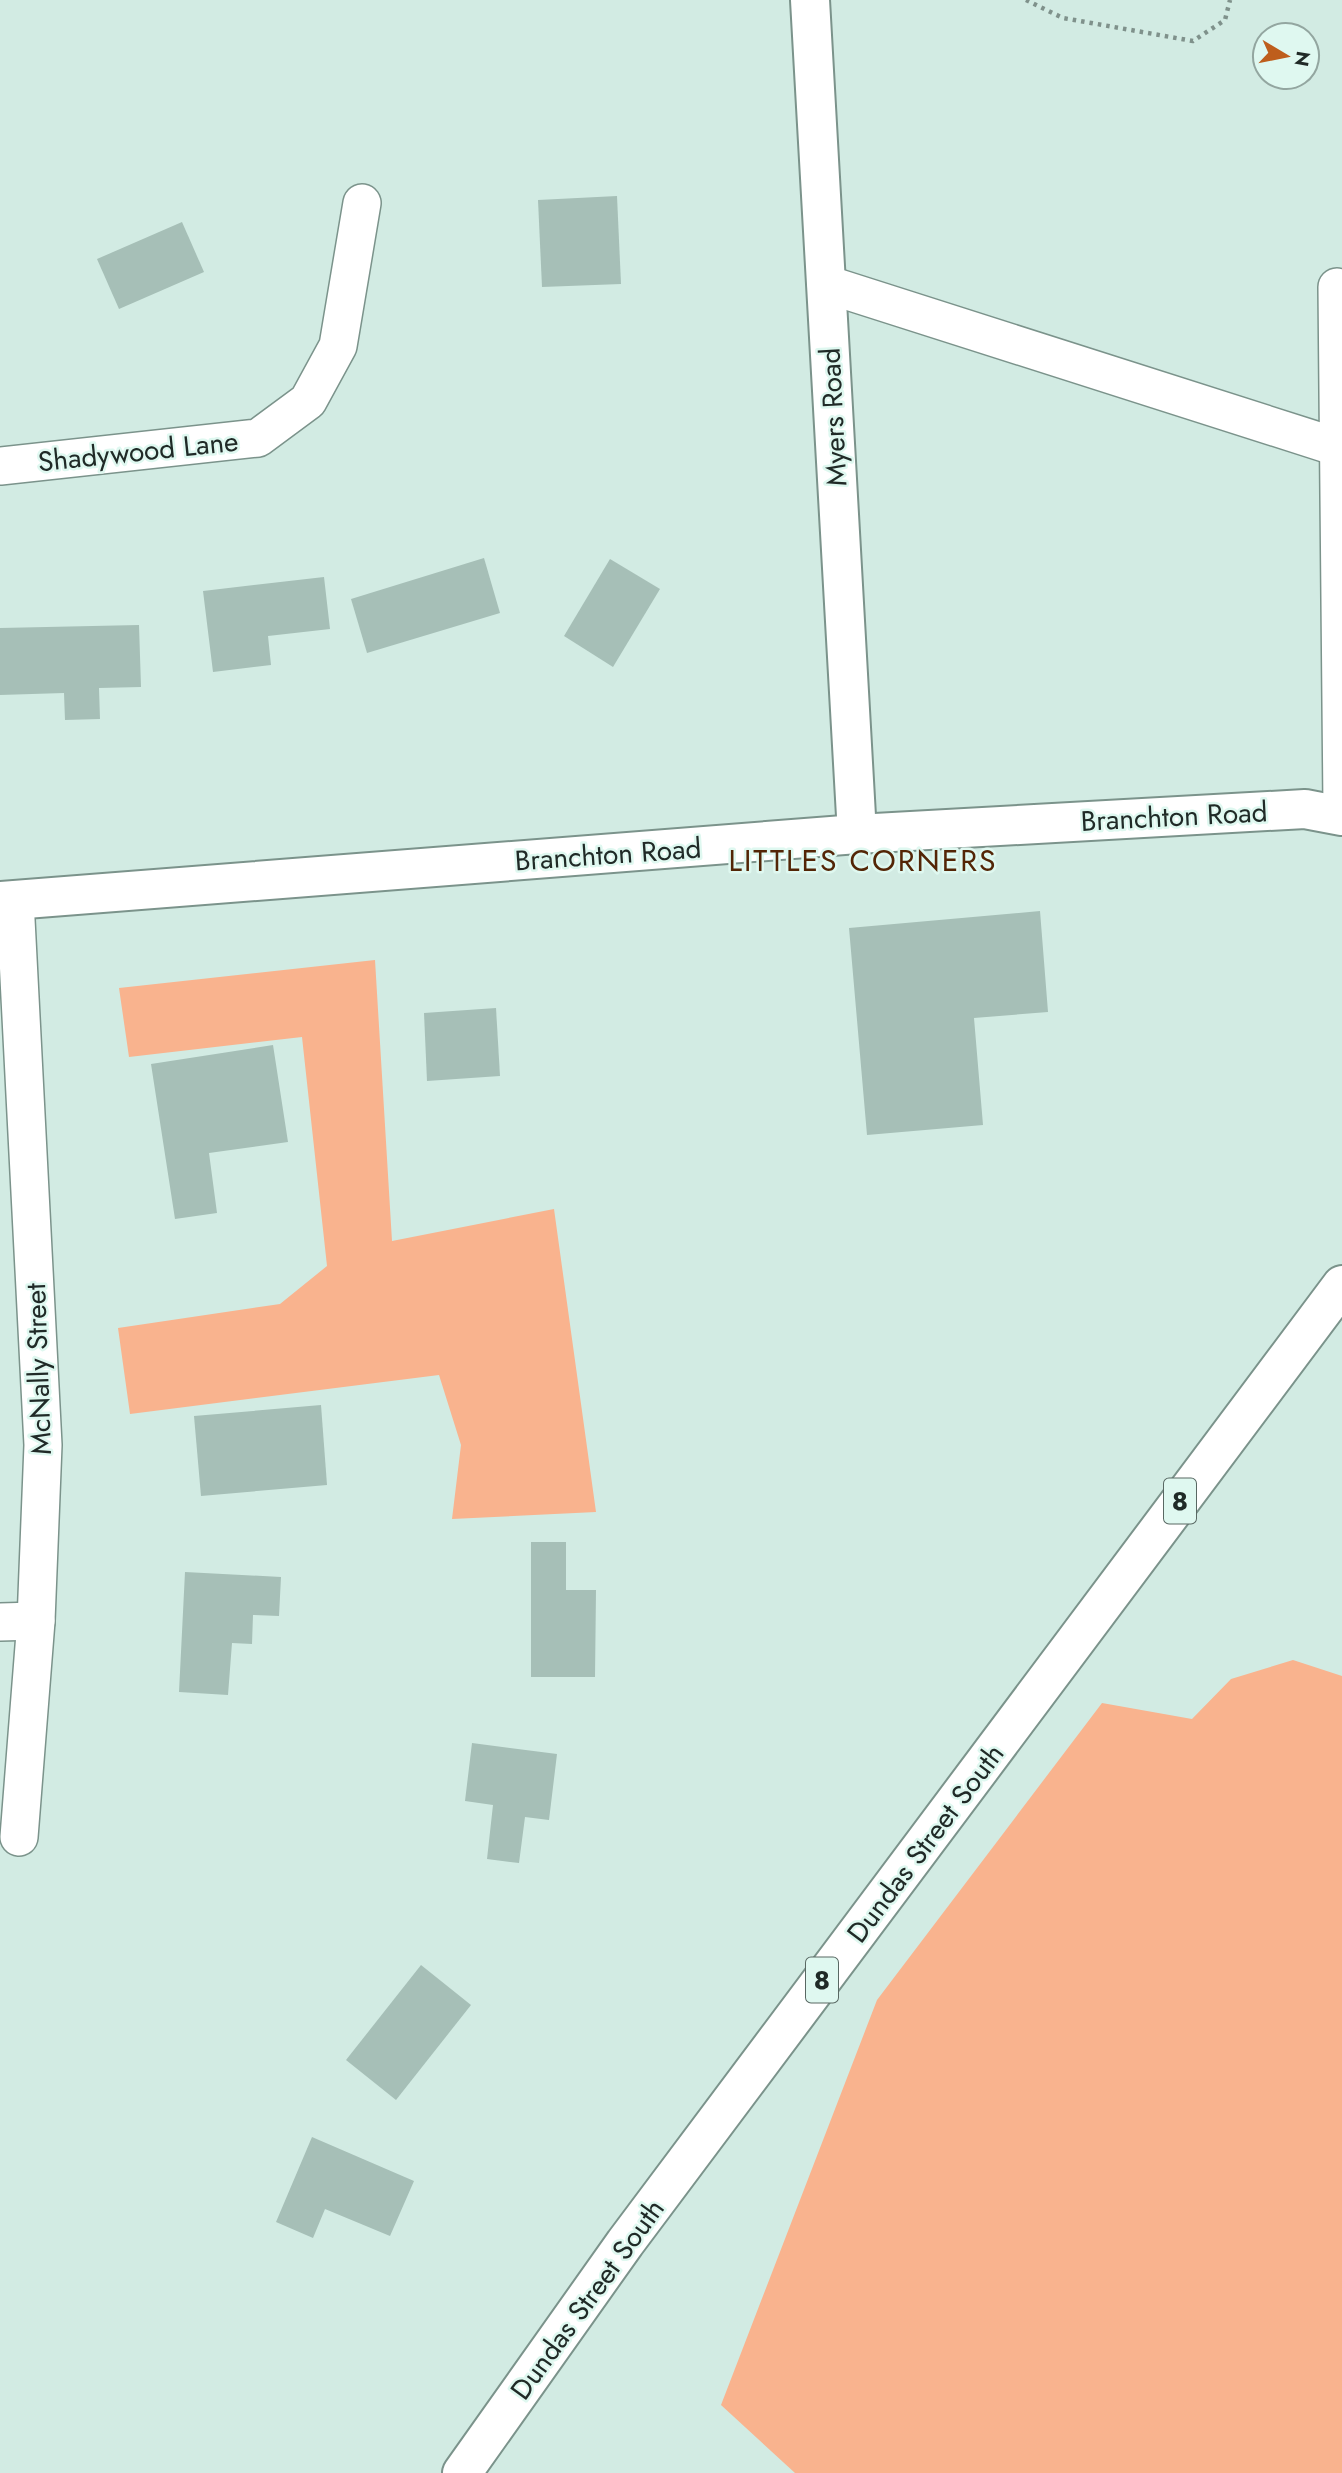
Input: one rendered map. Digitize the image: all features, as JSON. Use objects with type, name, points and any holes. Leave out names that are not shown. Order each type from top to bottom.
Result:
[{"type":"main road","name":"Myers Road","points":[[810,0],[857,834]]},
{"type":"main road","name":"Branchton Road","points":[[8,901],[857,834],[1305,809],[1342,816]]},
{"type":"main road","name":"Dundas Street South","points":[[462,2473],[625,2243],[1342,1285]]},
{"type":"street","name":"Shadywood Lane","points":[[0,466],[258,438],[307,401],[338,346],[362,203]]},
{"type":"street","points":[[826,284],[1336,447]]},
{"type":"street","points":[[1337,286],[1336,447],[1342,807]]},
{"type":"street","name":"McNally Street","points":[[8,901],[43,1445],[36,1621],[19,1837]]},
{"type":"street","points":[[0,1622],[36,1621]]},
{"type":"path","points":[[1026,0],[1063,18],[1193,41],[1225,20],[1230,0]]},
{"type":"shaded area","points":[[375,960],[392,1241],[554,1209],[596,1512],[452,1519],[461,1445],[439,1375],[130,1414],[118,1328],[280,1304],[327,1266],[302,1037],[129,1057],[119,988]]},
{"type":"shaded area","points":[[1293,1660],[1342,1676],[1342,2473],[795,2473],[721,2405],[877,2000],[1102,1703],[1192,1719],[1231,1679]]},
{"type":"building","points":[[617,196],[621,284],[542,287],[538,200]]},
{"type":"building","points":[[182,222],[204,272],[119,309],[97,259]]},
{"type":"building","points":[[484,558],[500,613],[367,653],[351,599]]},
{"type":"building","points":[[610,559],[660,589],[613,667],[564,636]]},
{"type":"building","points":[[324,577],[330,629],[268,636],[271,665],[213,672],[203,591]]},
{"type":"building","points":[[139,625],[141,687],[99,688],[100,719],[65,720],[64,693],[0,695],[0,628]]},
{"type":"building","points":[[1040,911],[1048,1012],[974,1018],[983,1125],[867,1135],[849,928]]},
{"type":"building","points":[[496,1008],[500,1076],[427,1081],[424,1013]]},
{"type":"building","points":[[273,1045],[288,1142],[209,1153],[217,1213],[175,1219],[151,1064]]},
{"type":"building","points":[[321,1405],[327,1485],[201,1496],[194,1416]]},
{"type":"building","points":[[531,1542],[566,1542],[566,1590],[596,1590],[595,1677],[531,1677]]},
{"type":"building","points":[[185,1572],[281,1577],[279,1616],[253,1615],[252,1644],[232,1643],[228,1695],[179,1692]]},
{"type":"building","points":[[472,1743],[557,1754],[549,1820],[525,1817],[519,1863],[487,1859],[493,1805],[465,1801]]},
{"type":"building","points":[[421,1965],[471,2005],[396,2100],[346,2060]]},
{"type":"building","points":[[312,2137],[414,2181],[390,2236],[325,2209],[313,2238],[276,2222]]},
{"type":"district","name":"LITTLES CORNERS","points":[[863,861]]}]
